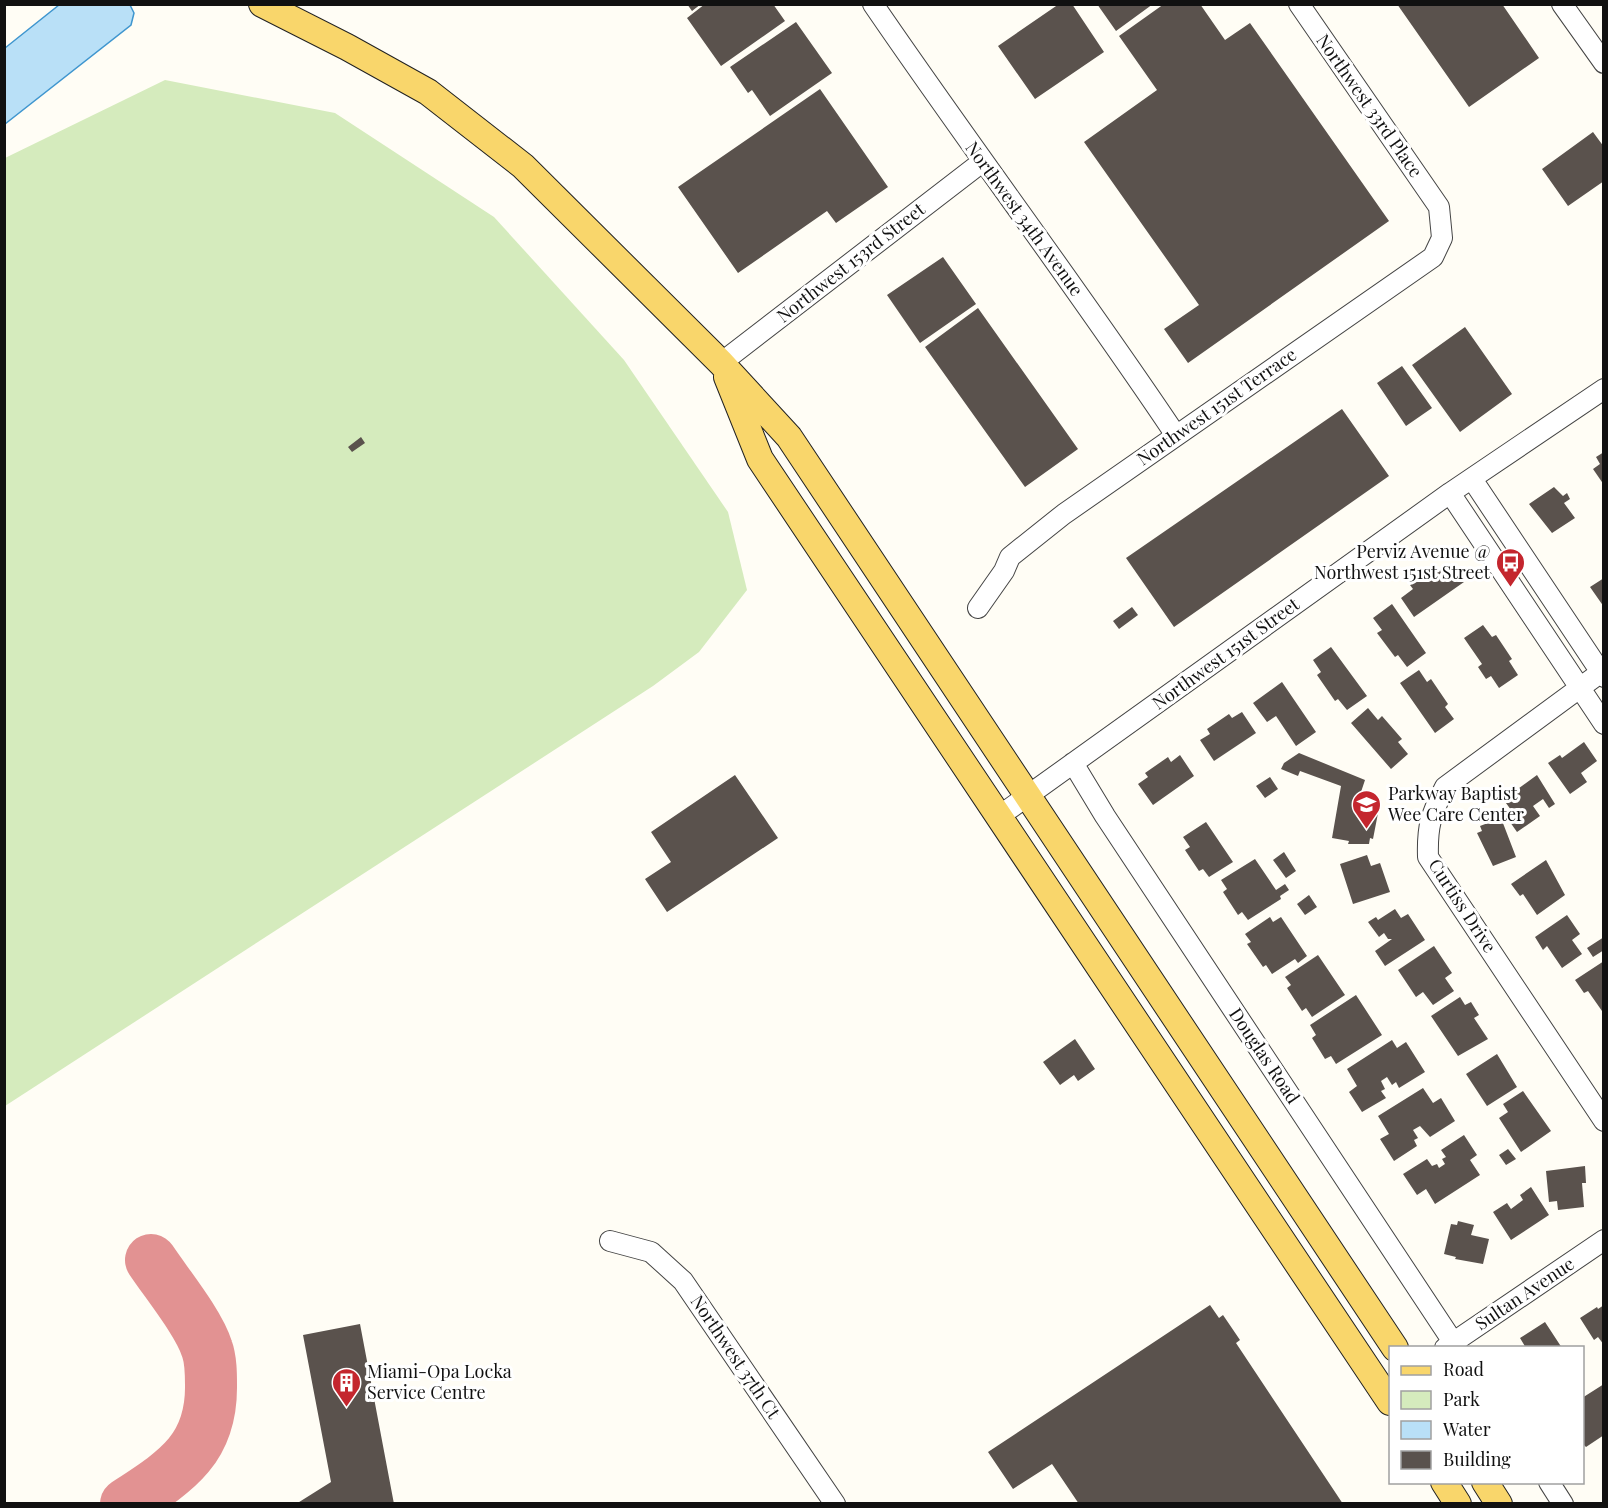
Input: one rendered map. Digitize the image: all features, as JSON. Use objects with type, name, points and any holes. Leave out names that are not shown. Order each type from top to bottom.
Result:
[{"type":"main road","points":[[262,4],[347,46],[428,92],[523,166],[721,363],[789,437],[1394,1346]]},
{"type":"main road","points":[[721,363],[760,459],[998,818],[1388,1392]]},
{"type":"main road","points":[[1445,1484],[1458,1503]]},
{"type":"main road","points":[[1486,1484],[1499,1503]]},
{"type":"street","name":"Northwest 34th Avenue","points":[[873,4],[982,162],[1097,318],[1176,434]]},
{"type":"street","name":"Northwest 33rd Place","points":[[1299,4],[1439,207]]},
{"type":"street","points":[[1562,4],[1604,63]]},
{"type":"street","name":"Northwest 153rd Street","points":[[721,363],[982,162]]},
{"type":"street","name":"Northwest 151st Terrace","points":[[978,608],[1004,571],[1010,557],[1064,514],[1433,257],[1443,238],[1439,207]]},
{"type":"street","name":"Northwest 151st Street","points":[[998,818],[1450,493],[1604,389]]},
{"type":"street","points":[[1472,478],[1602,673]]},
{"type":"street","points":[[1450,493],[1604,724]]},
{"type":"street","name":"Curtiss Drive","points":[[1602,673],[1445,787],[1430,814],[1427,833],[1428,857],[1604,1121]]},
{"type":"street","name":"Douglas Road","points":[[1073,763],[1452,1346]]},
{"type":"street","name":"Sultan Avenue","points":[[1452,1346],[1604,1240]]},
{"type":"street","name":"Northwest 37th Ct","points":[[610,1241],[651,1252],[683,1281],[835,1503]]},
{"type":"street","points":[[1550,1484],[1563,1503]]},
{"type":"green space","points":[[165,80],[335,113],[494,217],[624,360],[728,512],[747,590],[699,652],[653,686],[5,1106],[5,158]]},
{"type":"water","points":[[59,5],[130,5],[134,13],[131,25],[5,124],[5,48]]},
{"type":"building","points":[[687,4],[701,4],[692,11]]},
{"type":"building","points":[[705,4],[773,4],[785,21],[721,66],[687,18]]},
{"type":"building","points":[[1059,4],[1072,4],[1104,52],[1035,99],[998,46]]},
{"type":"building","points":[[1097,4],[1153,4],[1116,31]]},
{"type":"building","points":[[1164,4],[1200,4],[1225,40],[1250,23],[1389,221],[1188,363],[1164,329],[1199,305],[1084,142],[1157,90],[1119,36]]},
{"type":"building","points":[[1397,4],[1502,4],[1539,58],[1469,107]]},
{"type":"building","points":[[796,22],[832,73],[770,116],[752,90],[748,93],[730,67]]},
{"type":"building","points":[[820,89],[888,187],[836,223],[827,211],[738,273],[678,187]]},
{"type":"building","points":[[1593,132],[1604,147],[1604,181],[1568,206],[1542,169]]},
{"type":"building","points":[[943,257],[976,304],[920,343],[887,295]]},
{"type":"building","points":[[978,308],[1078,449],[1025,487],[925,347]]},
{"type":"building","points":[[1465,327],[1512,394],[1460,432],[1412,365]]},
{"type":"building","points":[[1402,366],[1432,408],[1406,426],[1377,383]]},
{"type":"building","points":[[1342,409],[1389,476],[1174,627],[1126,558]]},
{"type":"building","points":[[361,437],[365,443],[352,452],[348,447]]},
{"type":"building","points":[[1604,452],[1604,485],[1593,469],[1600,464],[1596,457]]},
{"type":"building","points":[[1554,487],[1563,496],[1567,493],[1570,499],[1564,503],[1575,518],[1552,533],[1529,504]]},
{"type":"building","points":[[1450,563],[1464,582],[1414,617],[1401,598],[1413,589],[1410,585],[1435,568],[1437,571]]},
{"type":"building","points":[[1604,578],[1604,607],[1590,587]]},
{"type":"building","points":[[1392,604],[1426,653],[1407,667],[1398,655],[1395,657],[1377,633],[1382,630],[1373,618]]},
{"type":"building","points":[[1132,607],[1138,615],[1119,629],[1113,621]]},
{"type":"building","points":[[1483,625],[1492,637],[1496,635],[1512,659],[1509,661],[1518,675],[1499,688],[1491,676],[1486,679],[1478,667],[1482,664],[1464,638]]},
{"type":"building","points":[[1331,647],[1367,696],[1347,710],[1338,699],[1335,701],[1317,675],[1321,672],[1313,660]]},
{"type":"building","points":[[1419,670],[1427,682],[1431,679],[1448,704],[1445,707],[1454,719],[1435,733],[1400,683]]},
{"type":"building","points":[[1282,682],[1316,732],[1296,746],[1276,716],[1267,722],[1253,703]]},
{"type":"building","points":[[1368,708],[1378,720],[1382,716],[1402,739],[1398,742],[1408,754],[1391,769],[1351,723]]},
{"type":"building","points":[[1242,712],[1256,733],[1214,761],[1200,740],[1210,734],[1207,729],[1229,714],[1232,718]]},
{"type":"building","points":[[1584,742],[1597,761],[1581,773],[1587,782],[1570,794],[1548,763],[1560,755],[1562,758]]},
{"type":"building","points":[[1299,753],[1365,780],[1361,792],[1377,797],[1375,808],[1379,808],[1373,839],[1370,838],[1369,844],[1348,844],[1349,841],[1332,838],[1341,786],[1300,771],[1298,776],[1281,769],[1284,763]]},
{"type":"building","points":[[1180,755],[1194,776],[1153,805],[1138,784],[1148,777],[1145,773],[1168,757],[1171,762]]},
{"type":"building","points":[[735,775],[778,838],[667,912],[645,879],[671,862],[651,832]]},
{"type":"building","points":[[1537,775],[1555,804],[1549,808],[1543,799],[1533,806],[1540,816],[1517,832],[1510,822],[1516,817],[1501,796],[1513,788],[1515,791]]},
{"type":"building","points":[[1270,777],[1278,789],[1265,798],[1256,786]]},
{"type":"building","points":[[1501,818],[1516,857],[1493,866],[1477,833],[1482,831],[1480,826]]},
{"type":"building","points":[[1206,822],[1233,862],[1209,877],[1203,869],[1199,871],[1185,850],[1190,847],[1183,837]]},
{"type":"building","points":[[1284,852],[1296,871],[1286,878],[1273,860]]},
{"type":"building","points":[[1367,855],[1371,866],[1380,863],[1390,892],[1353,904],[1340,864]]},
{"type":"building","points":[[1255,859],[1276,890],[1285,884],[1289,890],[1280,896],[1281,899],[1248,920],[1242,912],[1238,915],[1223,892],[1227,889],[1221,880]]},
{"type":"building","points":[[1546,860],[1565,895],[1537,915],[1523,894],[1520,896],[1511,884]]},
{"type":"building","points":[[1309,895],[1317,907],[1305,915],[1297,904]]},
{"type":"building","points":[[1395,909],[1401,918],[1408,914],[1425,940],[1385,966],[1375,951],[1392,939],[1388,939],[1384,933],[1379,937],[1368,922],[1376,917],[1378,920]]},
{"type":"building","points":[[1567,915],[1580,934],[1572,940],[1582,954],[1562,968],[1547,946],[1543,950],[1535,937]]},
{"type":"building","points":[[1270,917],[1273,922],[1281,917],[1307,956],[1298,963],[1295,959],[1272,974],[1266,965],[1263,967],[1247,944],[1251,942],[1245,934]]},
{"type":"building","points":[[1604,937],[1604,950],[1593,957],[1587,948]]},
{"type":"building","points":[[1434,946],[1452,973],[1445,978],[1454,991],[1433,1005],[1423,992],[1416,997],[1398,970]]},
{"type":"building","points":[[1318,955],[1345,995],[1312,1017],[1306,1008],[1302,1011],[1287,988],[1291,985],[1285,977]]},
{"type":"building","points":[[1604,961],[1604,1010],[1602,1011],[1588,991],[1584,993],[1575,980]]},
{"type":"building","points":[[1356,995],[1382,1035],[1336,1064],[1331,1056],[1325,1059],[1312,1038],[1316,1035],[1310,1025]]},
{"type":"building","points":[[1460,997],[1465,1005],[1471,1002],[1479,1015],[1474,1018],[1488,1039],[1458,1056],[1431,1016]]},
{"type":"building","points":[[1075,1039],[1095,1069],[1078,1081],[1074,1075],[1060,1085],[1043,1062]]},
{"type":"building","points":[[1392,1040],[1397,1048],[1406,1042],[1425,1072],[1399,1088],[1396,1082],[1392,1085],[1387,1077],[1381,1081],[1385,1089],[1381,1091],[1386,1098],[1362,1112],[1349,1092],[1357,1086],[1347,1069]]},
{"type":"building","points":[[1497,1054],[1517,1087],[1487,1106],[1466,1074]]},
{"type":"building","points":[[1423,1088],[1433,1103],[1441,1098],[1455,1121],[1430,1137],[1420,1126],[1413,1130],[1418,1138],[1414,1140],[1417,1146],[1394,1161],[1380,1139],[1389,1134],[1378,1116]]},
{"type":"building","points":[[1523,1091],[1551,1131],[1521,1152],[1499,1118],[1508,1112],[1503,1104]]},
{"type":"building","points":[[1464,1135],[1477,1155],[1470,1160],[1480,1175],[1435,1204],[1426,1189],[1417,1195],[1403,1174],[1427,1159],[1432,1166],[1437,1164],[1439,1168],[1445,1164],[1442,1159],[1446,1157],[1441,1150]]},
{"type":"building","points":[[1508,1149],[1516,1159],[1506,1165],[1499,1155]]},
{"type":"building","points":[[1585,1166],[1586,1183],[1582,1183],[1584,1207],[1558,1210],[1557,1201],[1549,1202],[1546,1171]]},
{"type":"building","points":[[1531,1187],[1549,1215],[1511,1240],[1493,1212],[1507,1203],[1511,1209],[1523,1200],[1520,1195]]},
{"type":"building","points":[[1458,1221],[1474,1225],[1471,1235],[1489,1239],[1483,1264],[1455,1259],[1456,1257],[1444,1254],[1451,1224],[1457,1225]]},
{"type":"building","points":[[1210,1305],[1219,1318],[1223,1315],[1240,1340],[1236,1343],[1343,1504],[1079,1504],[1052,1464],[1013,1489],[988,1452]]},
{"type":"building","points":[[1604,1305],[1604,1345],[1598,1337],[1594,1340],[1580,1318]]},
{"type":"building","points":[[1545,1322],[1561,1346],[1525,1346],[1520,1338]]},
{"type":"building","name":"Miami-Opa Locka Service Centre","points":[[360,1324],[394,1504],[296,1504],[331,1482],[303,1335]]},
{"type":"building","points":[[1604,1384],[1604,1435],[1586,1447],[1584,1445],[1584,1397]]},
{"type":"taxiway","points":[[126,1504],[160,1481],[187,1457],[205,1427],[210,1407],[210,1367],[203,1339],[151,1260]]},
{"type":"place","name":"Perviz Avenue @ Northwest 151st Street","points":[[1511,588]]},
{"type":"place","name":"Parkway Baptist Wee Care Center","points":[[1367,830]]},
{"type":"place","name":"Miami-Opa Locka Service Centre","points":[[346,1408]]}]
